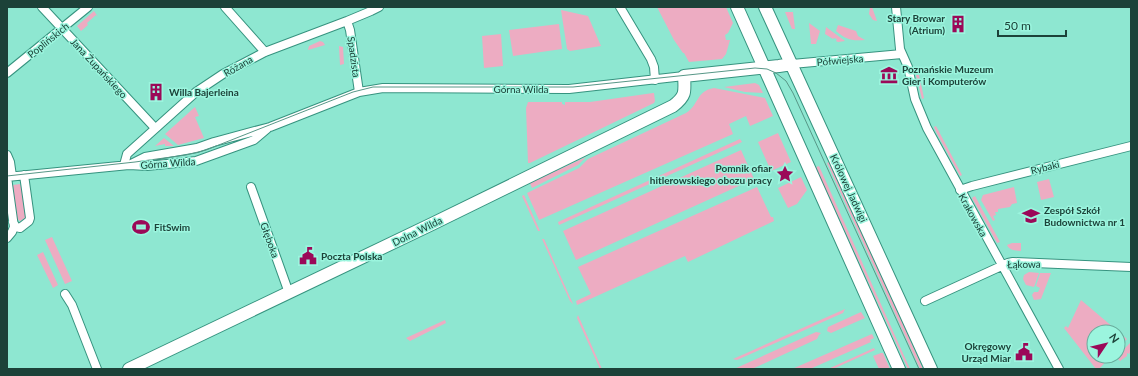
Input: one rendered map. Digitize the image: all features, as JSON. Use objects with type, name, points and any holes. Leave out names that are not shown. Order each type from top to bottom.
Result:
[{"type":"street","name":"Jana Żupańskiego","points":[[42,7],[155,128]]},
{"type":"street","name":"Poplińskich","points":[[7,74],[88,7]]},
{"type":"street","points":[[225,7],[264,52]]},
{"type":"street","name":"Różana","points":[[127,165],[127,154],[199,89],[264,52],[347,21],[379,7]]},
{"type":"street","points":[[620,7],[651,59],[654,67],[655,80]]},
{"type":"street","points":[[737,7],[899,369]]},
{"type":"street","name":"Królowej Jadwigi","points":[[765,7],[931,369]]},
{"type":"street","name":"Krakowska","points":[[896,7],[899,43],[908,67],[915,99],[927,128],[1058,369]]},
{"type":"street","name":"Spadzista","points":[[347,21],[350,30],[359,92]]},
{"type":"street","name":"Półwiejska","points":[[779,66],[902,54]]},
{"type":"street","name":"Górna Wilda","points":[[127,165],[145,156],[193,149],[270,127],[359,92],[383,88],[574,88],[779,66]]},
{"type":"street","name":"Dolna Wilda","points":[[129,369],[289,293],[673,106],[684,94],[684,76]]},
{"type":"street","name":"Górna Wilda","points":[[9,177],[127,165],[147,166],[196,162],[254,140],[270,127]]},
{"type":"street","name":"Rybaki","points":[[960,190],[1131,146]]},
{"type":"street","points":[[7,156],[10,162],[9,177],[13,222],[13,231],[7,238]]},
{"type":"street","points":[[13,222],[16,227],[20,228],[29,221],[30,218],[24,175]]},
{"type":"street","name":"Głęboka","points":[[251,188],[289,293]]},
{"type":"street","name":"Łąkowa","points":[[925,300],[1001,265],[1015,262],[1131,267]]},
{"type":"street","points":[[65,294],[72,305],[97,369]]},
{"type":"shaded area","points":[[657,7],[726,7],[733,23],[728,33],[725,35],[726,40],[730,40],[726,54],[722,59],[689,62],[674,40]]},
{"type":"shaded area","points":[[870,7],[872,7],[877,21],[873,20],[869,14]]},
{"type":"shaded area","points":[[561,10],[588,16],[601,46],[570,51],[567,49]]},
{"type":"shaded area","points":[[94,11],[98,17],[96,15],[81,31],[77,26]]},
{"type":"shaded area","points":[[785,12],[793,12],[795,29],[792,29]]},
{"type":"shaded area","points":[[809,23],[820,31],[816,44],[811,44]]},
{"type":"shaded area","points":[[559,24],[562,49],[513,56],[509,30]]},
{"type":"shaded area","points":[[838,25],[856,31],[858,36],[865,40],[853,40],[843,36],[836,31]]},
{"type":"shaded area","points":[[826,27],[845,41],[838,42],[836,41],[837,39],[833,39],[825,34]]},
{"type":"shaded area","points":[[501,34],[503,66],[484,68],[482,36]]},
{"type":"shaded area","points":[[320,41],[325,45],[308,50],[309,46]]},
{"type":"shaded area","points":[[339,46],[343,47],[344,64],[340,65]]},
{"type":"shaded area","points":[[916,75],[919,75],[924,98],[922,99]]},
{"type":"shaded area","points":[[755,83],[759,85],[763,93],[745,92],[724,87]]},
{"type":"shaded area","points":[[714,88],[765,98],[773,116],[750,126],[746,116],[729,124],[733,134],[539,220],[527,193],[579,168],[588,159],[686,113],[704,92]]},
{"type":"shaded area","points":[[654,93],[654,103],[528,163],[526,108],[528,102],[562,102],[562,104],[565,105],[565,102],[590,102]]},
{"type":"shaded area","points":[[195,107],[199,116],[195,117],[204,138],[178,145],[165,134]]},
{"type":"shaded area","points":[[936,126],[962,175],[960,176],[936,132],[934,127]]},
{"type":"shaded area","points":[[778,133],[791,162],[771,171],[758,142]]},
{"type":"shaded area","points":[[164,138],[174,146],[165,146],[165,144],[155,146]]},
{"type":"shaded area","points":[[740,139],[742,142],[559,225],[558,222]]},
{"type":"shaded area","points":[[741,150],[754,179],[576,260],[563,231]]},
{"type":"shaded area","points":[[586,157],[578,165],[532,188],[530,183]]},
{"type":"shaded area","points":[[831,161],[923,369],[920,369],[827,163]]},
{"type":"shaded area","points":[[819,166],[910,369],[908,369],[830,198],[814,168]]},
{"type":"shaded area","points":[[801,177],[807,190],[797,204],[788,208],[778,188]]},
{"type":"shaded area","points":[[1049,179],[1054,197],[1041,200],[1037,182]]},
{"type":"shaded area","points":[[20,184],[26,217],[20,221],[16,218],[17,212],[15,209],[13,185]]},
{"type":"shaded area","points":[[757,187],[774,221],[688,262],[685,256],[577,305],[576,301],[591,294],[578,267]]},
{"type":"shaded area","points":[[1014,187],[1017,203],[1012,204],[1010,207],[998,209],[998,212],[995,212],[996,215],[993,216],[995,220],[993,221],[981,200],[983,195]]},
{"type":"shaded area","points":[[524,195],[540,231],[538,231],[522,196]]},
{"type":"shaded area","points":[[975,196],[1000,242],[997,243],[972,198]]},
{"type":"shaded area","points":[[52,237],[72,281],[65,284],[45,240]]},
{"type":"shaded area","points":[[542,239],[544,239],[573,304],[570,301]]},
{"type":"shaded area","points":[[1012,243],[1021,243],[1021,251],[1013,250],[1007,245]]},
{"type":"shaded area","points":[[43,252],[58,285],[53,288],[37,255]]},
{"type":"shaded area","points":[[1029,272],[1039,273],[1034,287],[1026,285],[1023,279],[1024,275]]},
{"type":"shaded area","points":[[1040,273],[1051,273],[1041,299],[1034,300],[1032,295],[1034,292],[1038,292],[1040,288],[1036,286]]},
{"type":"shaded area","points":[[1081,300],[1109,324],[1086,324],[1086,356],[1064,328],[1066,326],[1068,328]]},
{"type":"shaded area","points":[[845,309],[843,313],[737,360],[733,359]]},
{"type":"shaded area","points":[[861,312],[865,318],[831,333],[827,331],[828,327]]},
{"type":"shaded area","points":[[578,315],[602,369],[600,369],[577,318]]},
{"type":"shaded area","points":[[445,320],[446,323],[410,341],[406,338]]},
{"type":"shaded area","points":[[816,332],[821,333],[817,339],[752,369],[734,369]]},
{"type":"shaded area","points":[[872,334],[874,338],[870,340],[871,342],[810,369],[792,369]]},
{"type":"shaded area","points":[[1131,342],[1130,352],[1129,354],[1127,353],[1126,357],[1126,347]]},
{"type":"shaded area","points":[[874,348],[875,350],[833,369],[828,369]]},
{"type":"shaded area","points":[[883,353],[890,369],[879,369],[873,356]]},
{"type":"shaded area","points":[[1092,364],[1104,364],[1099,369],[1096,369]]},
{"type":"tram line","points":[[7,176],[186,155],[206,150],[353,92],[373,87],[573,87],[755,68],[767,69],[776,73],[786,81],[793,93],[919,369]]},
{"type":"place","name":"Stary Browar (Atrium)","points":[[958,24]]},
{"type":"place","name":"Poznańskie Muzeum Gier i Komputerów","points":[[889,75]]},
{"type":"place","name":"Willa Bajerleina","points":[[156,92]]},
{"type":"place","name":"Pomnik ofiar hitlerowskiego obozu pracy","points":[[785,174]]},
{"type":"place","name":"Zespół Szkół Budownictwa nr 1","points":[[1031,216]]},
{"type":"place","name":"FitSwim","points":[[141,227]]},
{"type":"place","name":"Poczta Polska","points":[[308,256]]},
{"type":"place","name":"Okręgowy Urząd Miar","points":[[1024,352]]}]
